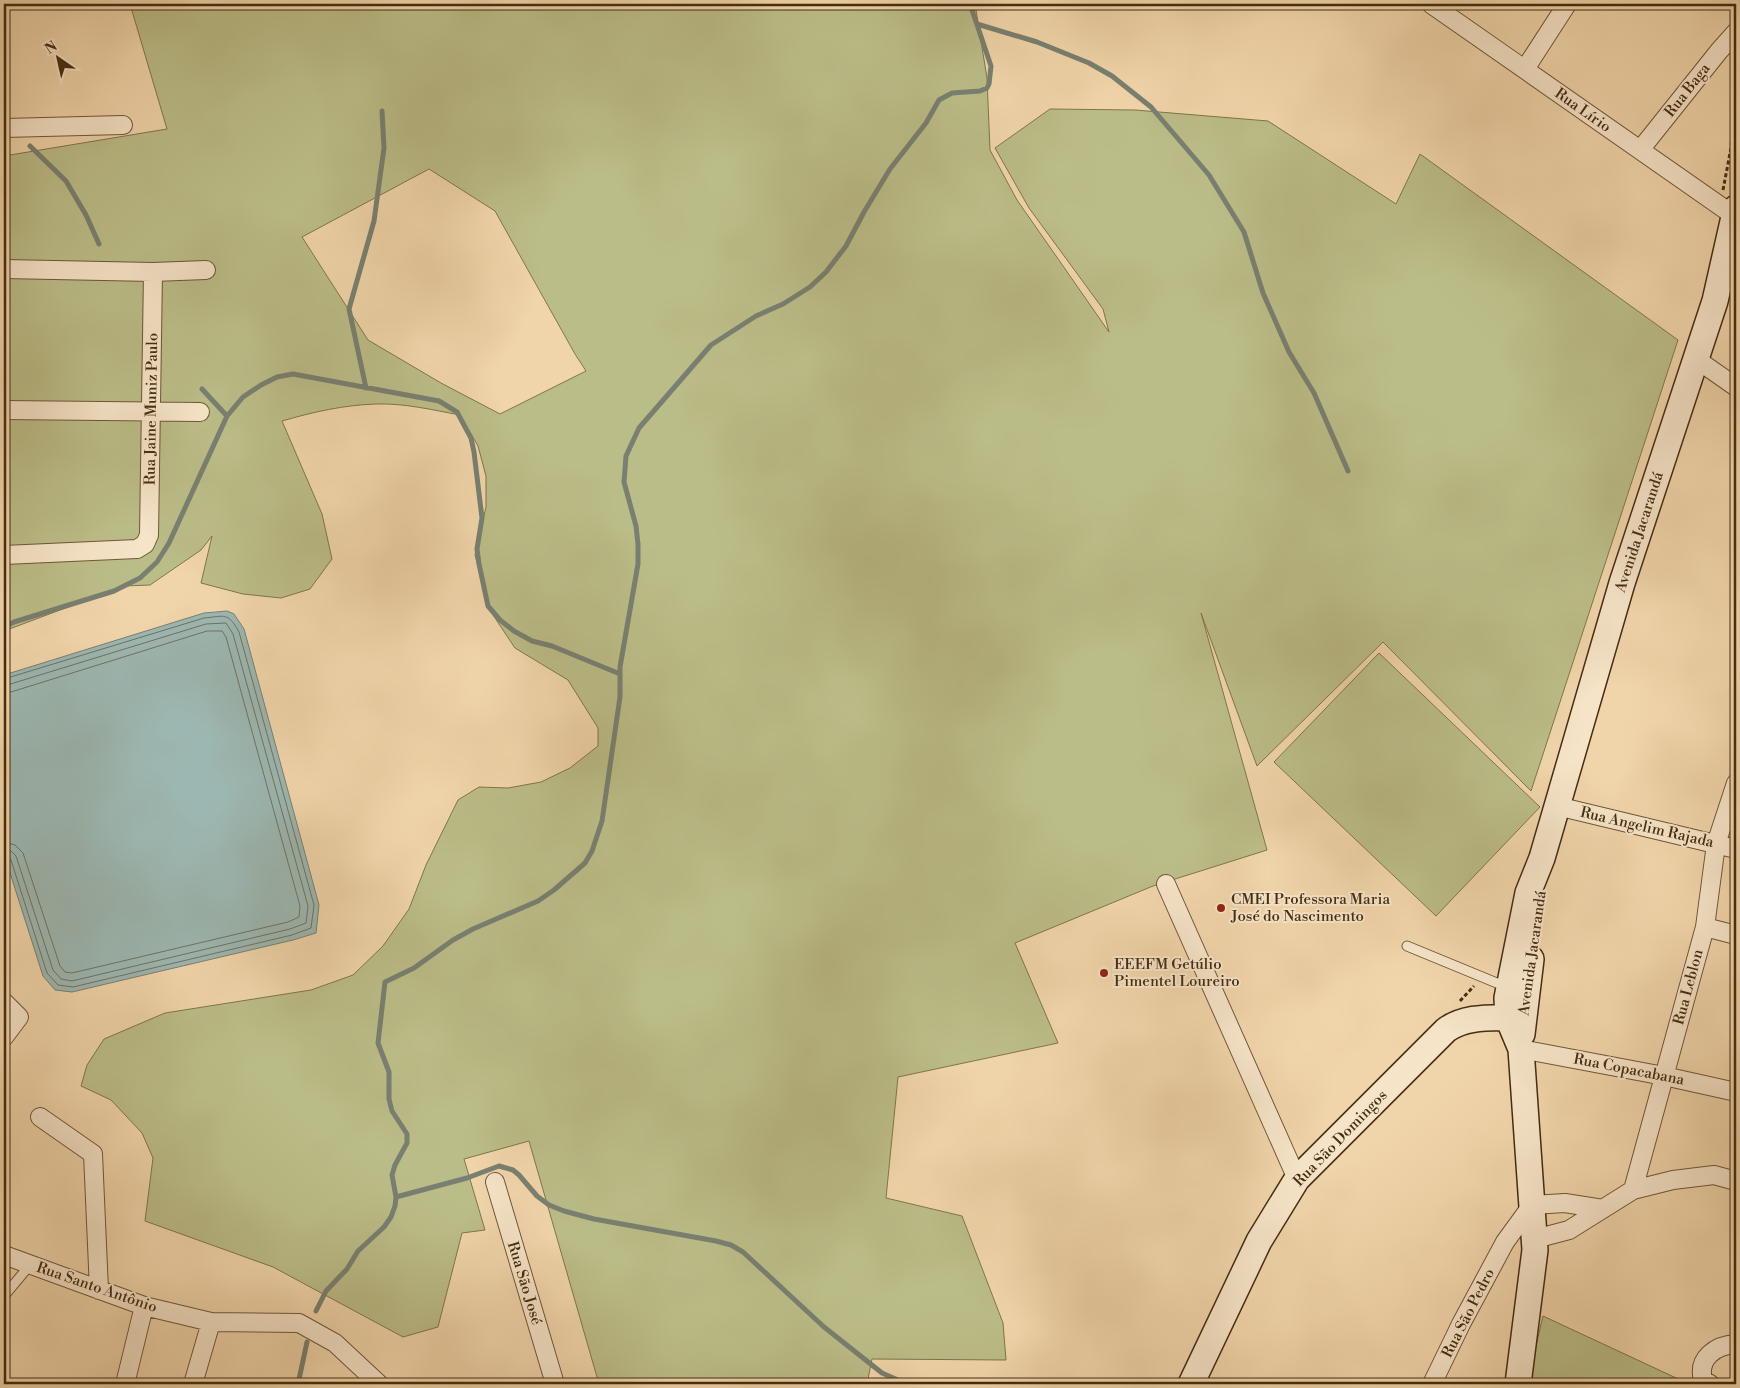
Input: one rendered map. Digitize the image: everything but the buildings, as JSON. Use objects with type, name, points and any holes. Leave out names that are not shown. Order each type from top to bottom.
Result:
[{"type":"main road","name":"Avenida Jacarandá","points":[[1518,1384],[1535,1244],[1520,1049],[1515,1017],[1507,998],[1518,990],[1528,893],[1542,858],[1582,714],[1622,583],[1715,302],[1732,212]]},
{"type":"main road","name":"Rua São Domingos","points":[[1191,1384],[1259,1241],[1297,1179],[1446,1030],[1457,1022],[1484,1018],[1515,1017]]},
{"type":"street","name":"Rua Lírio","points":[[1431,4],[1732,212]]},
{"type":"street","points":[[1524,69],[1567,4]]},
{"type":"street","name":"Rua Baga","points":[[1640,150],[1719,50],[1736,32]]},
{"type":"street","points":[[4,128],[123,125]]},
{"type":"street","points":[[4,269],[153,272],[206,270]]},
{"type":"street","name":"Rua Jaine Muniz Paulo","points":[[4,556],[137,549],[145,544],[149,535],[153,272]]},
{"type":"street","points":[[1696,359],[1736,387]]},
{"type":"street","points":[[4,410],[200,412]]},
{"type":"street","name":"Rua Leblon","points":[[1633,1190],[1705,927],[1716,844],[1736,784]]},
{"type":"street","name":"Rua Angelim Rajada","points":[[1557,806],[1736,849]]},
{"type":"street","points":[[1166,884],[1297,1179]]},
{"type":"street","points":[[1705,927],[1736,935]]},
{"type":"street","points":[[4,1002],[19,1017],[4,1037]]},
{"type":"street","name":"Rua Copacabana","points":[[1520,1049],[1664,1076],[1736,1092]]},
{"type":"street","points":[[40,1116],[93,1154],[99,1290]]},
{"type":"street","points":[[1505,1242],[1517,1241],[1535,1244],[1569,1230],[1633,1190],[1673,1180],[1714,1175],[1736,1181]]},
{"type":"street","name":"Rua São José","points":[[495,1182],[555,1384]]},
{"type":"street","points":[[1532,1205],[1565,1203],[1603,1208]]},
{"type":"street","name":"Rua São Pedro","points":[[1432,1384],[1461,1324],[1505,1242],[1532,1205]]},
{"type":"street","name":"Rua Santo Antônio","points":[[4,1255],[144,1306],[210,1322],[299,1323],[335,1343],[379,1384]]},
{"type":"street","points":[[125,1384],[144,1306]]},
{"type":"street","points":[[193,1384],[210,1322]]},
{"type":"street","points":[[1710,1384],[1703,1380],[1700,1370],[1705,1358],[1726,1345],[1736,1344]]},
{"type":"lane","points":[[1407,946],[1518,990]]},
{"type":"lane","points":[[4,1296],[30,1265]]},
{"type":"path","points":[[1732,212],[1731,148],[1736,69]]},
{"type":"path","points":[[1453,1008],[1478,980]]},
{"type":"green space","points":[[130,4],[975,4],[987,78],[990,150],[1017,200],[1109,332],[1103,309],[1029,208],[995,148],[1050,109],[1135,110],[1268,121],[1396,204],[1420,154],[1678,340],[1531,791],[1383,642],[1257,766],[1201,613],[1267,850],[1153,886],[1015,943],[1058,1043],[898,1077],[886,1198],[962,1216],[1003,1323],[1006,1360],[872,1359],[867,1384],[599,1384],[529,1141],[464,1159],[485,1230],[462,1233],[438,1327],[403,1337],[273,1267],[145,1221],[153,1158],[142,1133],[111,1100],[81,1086],[87,1065],[104,1039],[165,1013],[311,990],[353,975],[383,946],[409,909],[426,865],[458,800],[479,787],[508,788],[541,782],[570,768],[598,746],[598,728],[568,680],[515,648],[489,609],[475,555],[486,507],[486,476],[478,446],[460,415],[408,406],[376,404],[329,410],[282,421],[322,514],[332,559],[310,589],[281,598],[243,594],[201,583],[212,536],[201,550],[150,585],[124,586],[4,631],[4,156],[167,129]],"holes":[[[429,169],[495,211],[586,371],[500,414],[441,383],[368,340],[302,237]]]},
{"type":"green space","points":[[1379,653],[1540,807],[1436,916],[1274,762]]},
{"type":"green space","points":[[1543,1316],[1689,1384],[1527,1384]]},
{"type":"water","points":[[227,611],[234,614],[244,629],[319,905],[316,933],[72,992],[55,990],[43,976],[4,854],[4,675],[204,613]]},
{"type":"waterway","points":[[316,1311],[326,1291],[347,1269],[358,1251],[384,1227],[391,1217],[395,1206],[396,1197],[392,1175],[395,1165],[407,1143],[407,1134],[392,1111],[389,1099],[389,1072],[378,1043],[385,982],[414,968],[453,940],[473,929],[538,901],[554,890],[585,863],[592,851],[602,821],[620,697],[620,667],[638,564],[636,526],[624,482],[626,456],[639,428],[711,345],[756,316],[783,304],[810,287],[826,272],[846,246],[890,169],[926,123],[939,100],[952,93],[980,91],[987,88],[991,66],[970,4]]},
{"type":"waterway","points":[[977,24],[1037,42],[1089,63],[1112,76],[1151,107],[1209,175],[1244,232],[1263,293],[1289,352],[1314,393],[1348,471]]},
{"type":"waterway","points":[[366,388],[349,309],[374,221],[384,148],[382,111]]},
{"type":"waterway","points":[[30,146],[66,181],[86,215],[99,244]]},
{"type":"waterway","points":[[4,627],[14,622],[114,591],[140,578],[157,562],[169,543],[227,416],[243,397],[261,385],[277,377],[293,374],[439,401],[457,412],[471,438],[474,452],[482,518],[477,549],[488,606],[500,620],[514,631],[532,641],[552,646],[620,674]]},
{"type":"waterway","points":[[202,389],[227,416]]},
{"type":"waterway","points":[[396,1197],[467,1178],[499,1166],[513,1170],[537,1196],[549,1205],[564,1211],[594,1219],[731,1245],[743,1252],[824,1327],[882,1373],[907,1384]]},
{"type":"waterway","points":[[298,1384],[307,1342]]},
{"type":"place","name":"CMEI Professora Maria José do Nascimento","points":[[1221,908]]},
{"type":"place","name":"EEEFM Getúlio Pimentel Loureiro","points":[[1104,973]]}]
